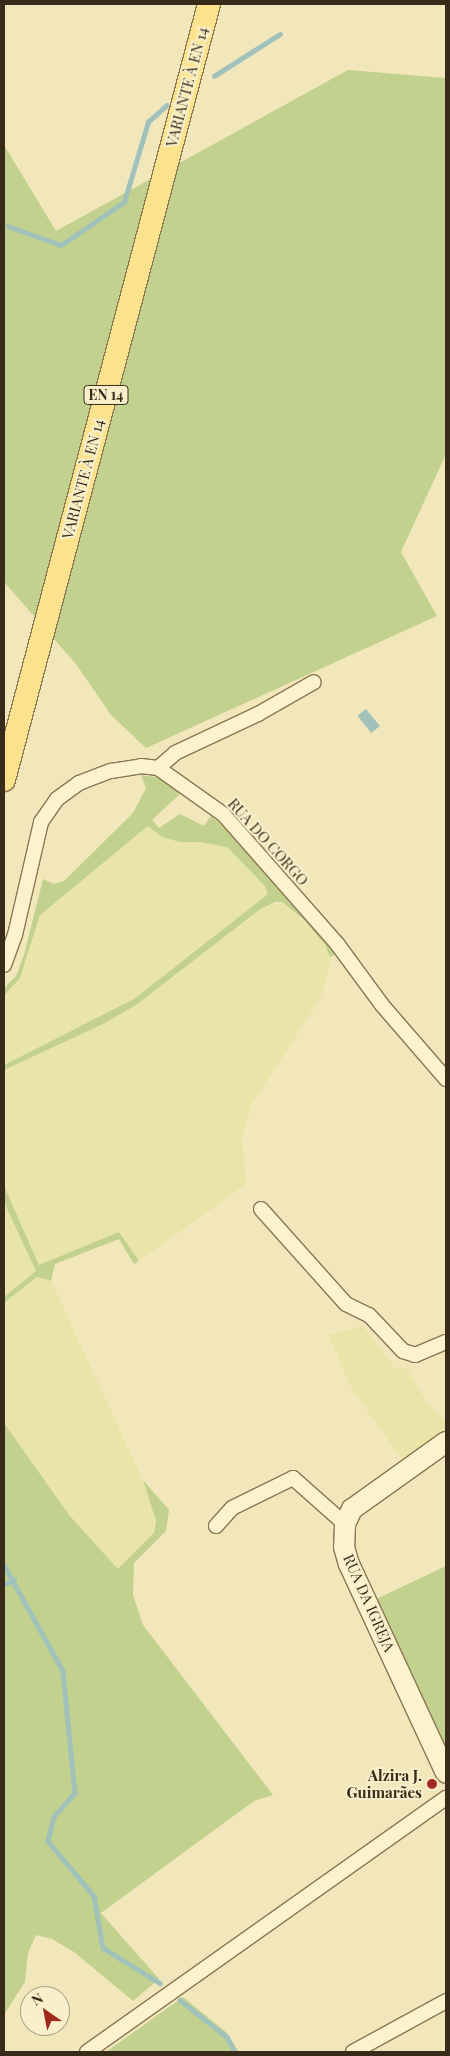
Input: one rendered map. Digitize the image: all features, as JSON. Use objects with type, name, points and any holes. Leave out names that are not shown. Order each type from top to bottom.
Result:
[{"type":"main road","name":"VARIANTE À EN 14","points":[[4,780],[209,4]]},
{"type":"street","points":[[4,965],[14,935],[41,822],[58,800],[80,783],[111,771],[141,766],[158,768],[175,753],[258,714],[314,682]]},
{"type":"street","name":"RUA DO CORGO","points":[[158,768],[223,814],[338,944],[382,1005],[446,1079]]},
{"type":"street","points":[[261,1209],[346,1304],[369,1315],[403,1351],[414,1354],[446,1342]]},
{"type":"street","points":[[216,1526],[232,1508],[293,1478],[345,1524],[352,1509],[446,1442]]},
{"type":"street","name":"RUA DA IGREJA","points":[[345,1524],[344,1547],[349,1564],[446,1773]]},
{"type":"street","points":[[87,2052],[446,1798]]},
{"type":"street","points":[[353,2052],[446,2001]]},
{"type":"shaded area","points":[[148,826],[180,842],[200,842],[227,847],[265,886],[268,894],[134,999],[4,1065],[4,996],[12,989],[26,963],[40,915]]},
{"type":"shaded area","points":[[281,902],[317,934],[328,950],[330,964],[320,999],[252,1104],[242,1136],[246,1184],[139,1261],[119,1232],[39,1265],[4,1186],[4,1070],[123,1013],[259,910]]},
{"type":"shaded area","points":[[4,1202],[37,1271],[4,1297]]},
{"type":"shaded area","points":[[38,1277],[51,1281],[143,1480],[154,1512],[154,1533],[118,1569],[69,1515],[4,1423],[4,1303]]},
{"type":"shaded area","points":[[363,1326],[395,1368],[406,1368],[425,1399],[446,1423],[446,1431],[419,1451],[401,1458],[352,1389],[328,1335]]},
{"type":"green space","points":[[348,70],[446,78],[446,454],[401,552],[437,616],[146,748],[111,715],[76,664],[4,582],[4,145],[56,231]]},
{"type":"green space","points":[[141,775],[161,778],[182,792],[152,820],[159,828],[180,814],[204,826],[211,816],[233,835],[337,954],[330,957],[325,945],[304,920],[282,902],[275,902],[259,910],[136,1005],[103,1024],[4,1070],[4,1065],[134,999],[268,894],[265,886],[227,847],[200,842],[180,842],[162,837],[148,826],[40,915],[20,978],[4,996],[4,988],[16,976],[24,955],[43,879],[54,884],[64,881],[133,813],[146,788]]},
{"type":"green space","points":[[4,1186],[39,1265],[119,1232],[139,1261],[134,1264],[119,1239],[55,1264],[51,1281],[37,1277],[4,1303],[4,1297],[36,1271],[4,1202]]},
{"type":"green space","points":[[4,1423],[69,1515],[118,1569],[154,1533],[156,1521],[143,1480],[169,1510],[166,1531],[134,1563],[133,1595],[143,1625],[273,1795],[254,1801],[101,1913],[159,1979],[133,2001],[74,1952],[52,1939],[36,1935],[28,1953],[25,1982],[22,1986],[20,1986],[20,1990],[4,2015]]},
{"type":"green space","points":[[446,1566],[446,1749],[374,1600]]},
{"type":"green space","points":[[183,1997],[226,2032],[239,2052],[106,2052]]},
{"type":"water","points":[[366,709],[380,726],[371,733],[357,716]]},
{"type":"waterway","points":[[214,76],[280,34]]},
{"type":"waterway","points":[[8,226],[61,245],[124,202],[148,122],[167,105]]},
{"type":"waterway","points":[[4,1565],[63,1671],[75,1793],[54,1817],[48,1841],[94,1896],[103,1948],[160,1983]]},
{"type":"waterway","points":[[4,1584],[14,1580]]},
{"type":"waterway","points":[[180,2000],[227,2037],[235,2052]]},
{"type":"place","name":"Alzira J. Guimarães","points":[[432,1784]]}]
